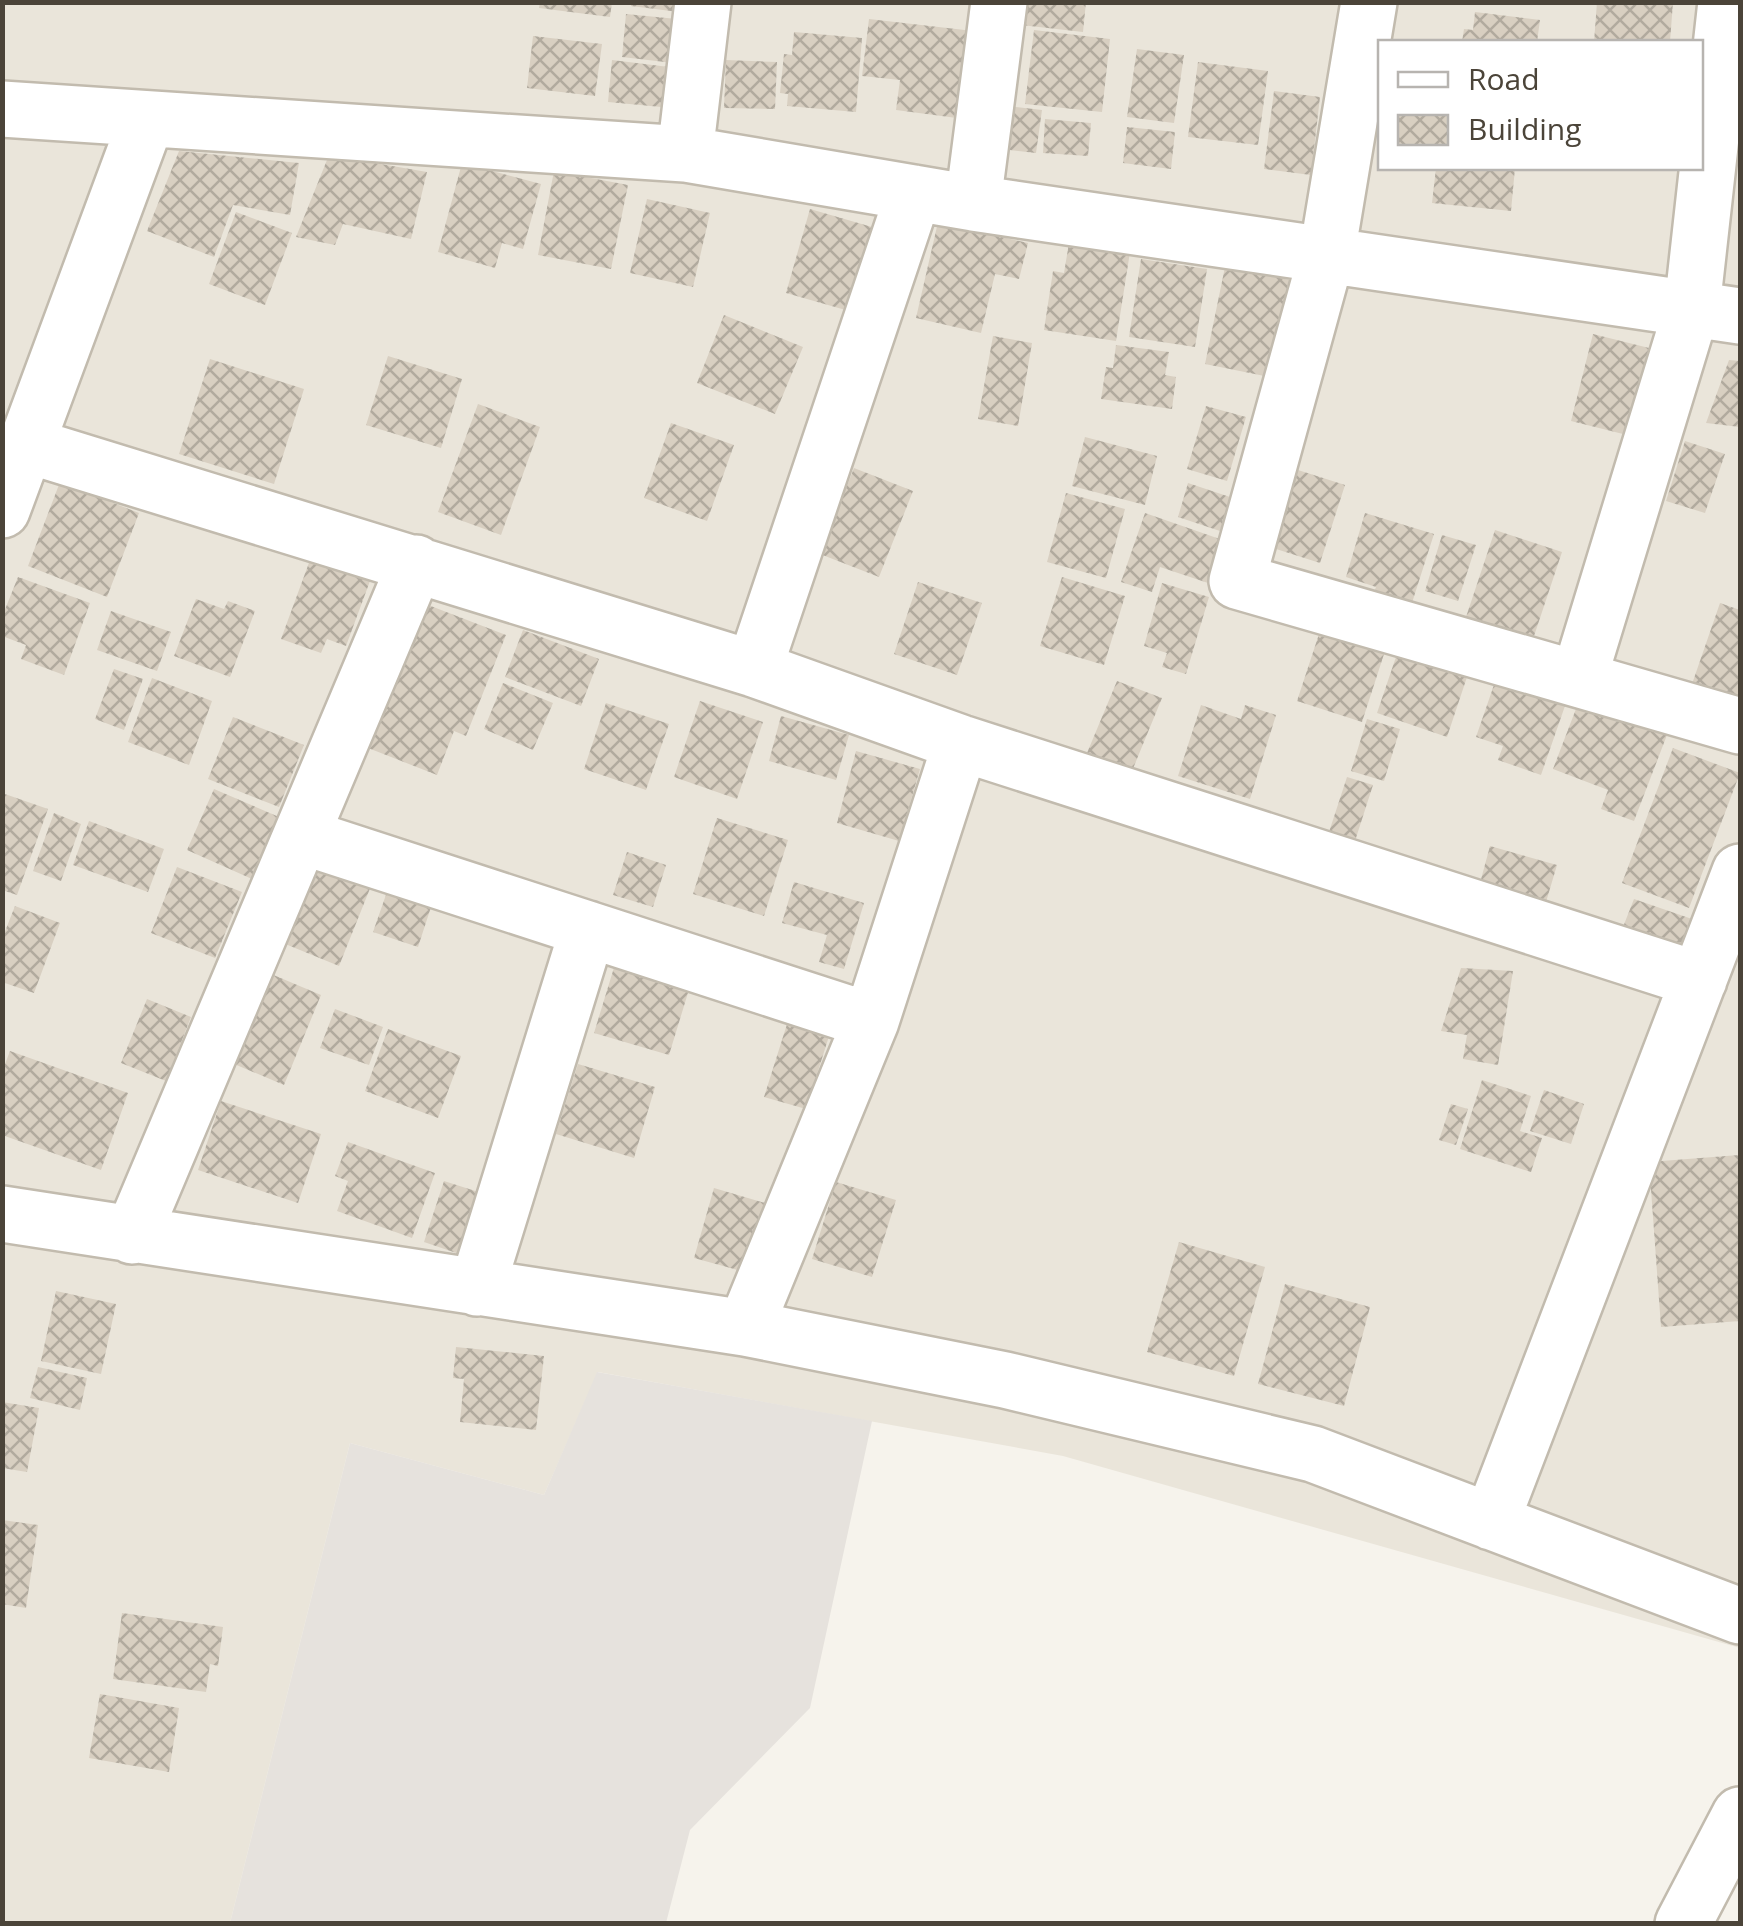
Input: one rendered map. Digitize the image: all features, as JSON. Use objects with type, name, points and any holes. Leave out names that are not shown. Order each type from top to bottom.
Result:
[{"type":"street","points":[[684,154],[703,2]]},
{"type":"street","points":[[973,202],[998,2]]},
{"type":"street","points":[[1369,2],[1327,254],[1237,581],[1740,726]]},
{"type":"street","points":[[1579,678],[1716,312],[1726,2]]},
{"type":"street","points":[[2,109],[684,154],[973,202],[1716,312]]},
{"type":"street","points":[[2,510],[147,118]]},
{"type":"street","points":[[754,669],[914,192]]},
{"type":"street","points":[[26,444],[754,669],[961,743],[1699,980]]},
{"type":"street","points":[[132,1236],[416,563]]},
{"type":"street","points":[[745,1328],[871,1021],[961,743]]},
{"type":"street","points":[[301,836],[871,1021]]},
{"type":"street","points":[[1491,1522],[1740,872]]},
{"type":"street","points":[[477,1288],[588,929]]},
{"type":"street","points":[[2,1214],[745,1328],[1005,1380],[1313,1454],[1740,1616]]},
{"type":"street","points":[[1683,1924],[1740,1815]]},
{"type":"shaded area","points":[[3,3],[1740,3],[1740,1648],[1063,1456],[598,1372],[544,1495],[350,1443],[230,1923],[3,1924]]},
{"type":"shaded area","points":[[597,1372],[872,1421],[810,1708],[690,1830],[666,1923],[230,1923],[350,1443],[544,1495]]},
{"type":"building","points":[[540,2],[612,2],[610,17],[539,8]]},
{"type":"building","points":[[631,2],[689,2],[687,13],[631,6]]},
{"type":"building","points":[[1023,2],[1086,2],[1083,32],[1021,25]]},
{"type":"building","points":[[1597,2],[1673,2],[1670,40],[1594,40]]},
{"type":"building","points":[[1475,12],[1540,20],[1537,40],[1462,40],[1464,29],[1473,30]]},
{"type":"building","points":[[626,14],[687,20],[682,64],[622,57]]},
{"type":"building","points":[[869,19],[982,32],[972,120],[896,110],[900,80],[862,76]]},
{"type":"building","points":[[1034,30],[1110,39],[1102,112],[1025,104]]},
{"type":"building","points":[[794,32],[862,38],[856,112],[787,106],[788,94],[780,93],[784,54],[792,55]]},
{"type":"building","points":[[533,36],[602,44],[595,96],[527,88]]},
{"type":"building","points":[[1137,49],[1184,55],[1174,123],[1127,117]]},
{"type":"building","points":[[612,60],[677,68],[672,108],[608,102]]},
{"type":"building","points":[[726,60],[777,62],[775,109],[724,108]]},
{"type":"building","points":[[1198,62],[1268,71],[1258,145],[1188,137]]},
{"type":"building","points":[[1274,91],[1320,97],[1311,175],[1264,169]]},
{"type":"building","points":[[1007,106],[1042,110],[1036,153],[1002,149]]},
{"type":"building","points":[[1045,119],[1091,123],[1088,156],[1043,153]]},
{"type":"building","points":[[1127,127],[1175,132],[1171,169],[1123,163]]},
{"type":"building","points":[[179,151],[299,163],[290,215],[233,205],[214,257],[147,231]]},
{"type":"building","points":[[329,155],[427,172],[411,239],[343,224],[335,245],[296,237]]},
{"type":"building","points":[[462,163],[541,184],[523,249],[502,243],[495,268],[438,252]]},
{"type":"building","points":[[1436,170],[1515,170],[1511,211],[1432,203]]},
{"type":"building","points":[[554,171],[628,185],[611,269],[538,255]]},
{"type":"building","points":[[647,199],[710,213],[693,287],[630,273]]},
{"type":"building","points":[[810,209],[872,227],[849,311],[786,293]]},
{"type":"building","points":[[236,212],[292,233],[265,305],[209,284]]},
{"type":"building","points":[[938,222],[1028,243],[1019,279],[995,274],[981,333],[916,318]]},
{"type":"building","points":[[1069,243],[1130,252],[1116,341],[1044,330],[1053,271],[1064,273]]},
{"type":"building","points":[[1141,259],[1207,269],[1195,347],[1129,337]]},
{"type":"building","points":[[1225,267],[1304,283],[1284,380],[1205,364]]},
{"type":"building","points":[[724,315],[803,347],[775,414],[697,383]]},
{"type":"building","points":[[1593,334],[1657,350],[1635,437],[1571,421]]},
{"type":"building","points":[[993,336],[1032,343],[1018,426],[978,419]]},
{"type":"building","points":[[1116,345],[1169,352],[1165,375],[1176,377],[1172,409],[1101,399],[1106,367],[1113,368]]},
{"type":"building","points":[[388,356],[462,379],[441,448],[366,425]]},
{"type":"building","points":[[210,359],[304,389],[274,484],[179,454]]},
{"type":"building","points":[[1729,360],[1740,361],[1740,427],[1706,423]]},
{"type":"building","points":[[478,404],[540,427],[501,535],[438,512]]},
{"type":"building","points":[[1206,406],[1246,417],[1227,481],[1187,469]]},
{"type":"building","points":[[671,423],[734,445],[707,521],[644,498]]},
{"type":"building","points":[[1085,437],[1157,456],[1145,505],[1072,486]]},
{"type":"building","points":[[1685,441],[1725,454],[1705,513],[1666,501]]},
{"type":"building","points":[[854,468],[913,491],[879,577],[820,554]]},
{"type":"building","points":[[1298,470],[1345,485],[1320,563],[1273,548]]},
{"type":"building","points":[[60,482],[139,513],[107,597],[28,566]]},
{"type":"building","points":[[1188,483],[1230,497],[1220,531],[1178,517]]},
{"type":"building","points":[[1066,493],[1125,509],[1106,578],[1047,562]]},
{"type":"building","points":[[1145,513],[1237,545],[1223,588],[1160,567],[1152,592],[1121,582]]},
{"type":"building","points":[[1365,513],[1434,534],[1410,609],[1372,598],[1376,587],[1346,577]]},
{"type":"building","points":[[1495,530],[1562,552],[1533,639],[1466,617]]},
{"type":"building","points":[[1442,535],[1476,545],[1458,601],[1425,591]]},
{"type":"building","points":[[310,560],[370,581],[346,646],[327,639],[321,653],[281,639]]},
{"type":"building","points":[[18,577],[90,603],[64,675],[21,659],[26,645],[2,636],[2,617]]},
{"type":"building","points":[[1062,577],[1125,596],[1104,665],[1040,646]]},
{"type":"building","points":[[918,582],[982,603],[957,675],[894,654]]},
{"type":"building","points":[[1162,583],[1209,597],[1186,674],[1162,667],[1167,653],[1144,646]]},
{"type":"building","points":[[410,598],[506,635],[466,736],[454,731],[437,775],[363,746]]},
{"type":"building","points":[[196,599],[224,609],[228,601],[255,611],[230,677],[174,656]]},
{"type":"building","points":[[1720,603],[1740,610],[1740,701],[1692,684]]},
{"type":"building","points":[[111,611],[171,632],[157,671],[97,650]]},
{"type":"building","points":[[523,630],[599,659],[581,706],[505,677]]},
{"type":"building","points":[[1320,631],[1385,651],[1362,722],[1297,701]]},
{"type":"building","points":[[1398,651],[1468,674],[1447,737],[1377,713]]},
{"type":"building","points":[[114,669],[143,679],[124,730],[95,719]]},
{"type":"building","points":[[152,678],[212,701],[189,765],[128,742]]},
{"type":"building","points":[[1496,679],[1566,703],[1541,775],[1498,760],[1503,746],[1476,737]]},
{"type":"building","points":[[1117,681],[1162,698],[1132,771],[1087,753]]},
{"type":"building","points":[[503,683],[553,703],[533,750],[484,729]]},
{"type":"building","points":[[700,701],[763,722],[737,799],[674,777]]},
{"type":"building","points":[[1579,701],[1667,735],[1634,821],[1601,809],[1608,790],[1553,769]]},
{"type":"building","points":[[606,703],[669,724],[646,790],[584,769]]},
{"type":"building","points":[[1201,705],[1241,719],[1245,705],[1276,715],[1250,799],[1178,776]]},
{"type":"building","points":[[781,716],[849,735],[836,780],[769,761]]},
{"type":"building","points":[[233,717],[304,745],[279,807],[208,779]]},
{"type":"building","points":[[1367,719],[1400,729],[1384,781],[1351,771]]},
{"type":"building","points":[[1673,748],[1740,773],[1689,908],[1622,883]]},
{"type":"building","points":[[856,751],[920,769],[899,841],[837,823]]},
{"type":"building","points":[[1347,777],[1373,785],[1355,841],[1329,832]]},
{"type":"building","points":[[214,789],[279,817],[252,879],[187,850]]},
{"type":"building","points":[[2,793],[48,809],[17,895],[2,890]]},
{"type":"building","points":[[54,813],[81,824],[61,881],[33,871]]},
{"type":"building","points":[[717,818],[788,840],[764,916],[693,894]]},
{"type":"building","points":[[89,821],[164,849],[148,892],[73,865]]},
{"type":"building","points":[[1490,846],[1557,865],[1546,902],[1480,883]]},
{"type":"building","points":[[627,852],[666,865],[653,907],[613,895]]},
{"type":"building","points":[[310,861],[371,886],[339,966],[278,941]]},
{"type":"building","points":[[177,867],[242,892],[215,958],[151,933]]},
{"type":"building","points":[[794,882],[864,903],[844,969],[819,962],[827,935],[782,923]]},
{"type":"building","points":[[388,889],[432,904],[418,947],[373,932]]},
{"type":"building","points":[[1634,899],[1692,919],[1681,949],[1623,927]]},
{"type":"building","points":[[15,906],[60,923],[34,993],[2,982],[2,939]]},
{"type":"building","points":[[616,961],[691,983],[669,1055],[594,1033]]},
{"type":"building","points":[[1461,968],[1513,971],[1498,1065],[1463,1059],[1467,1035],[1441,1031]]},
{"type":"building","points":[[264,971],[321,995],[284,1085],[227,1061]]},
{"type":"building","points":[[147,999],[191,1017],[166,1081],[121,1063]]},
{"type":"building","points":[[335,1009],[383,1027],[369,1065],[320,1048]]},
{"type":"building","points":[[788,1021],[830,1033],[806,1109],[764,1097]]},
{"type":"building","points":[[388,1029],[461,1056],[438,1118],[365,1091]]},
{"type":"building","points":[[10,1051],[128,1093],[101,1170],[2,1135],[2,1072]]},
{"type":"building","points":[[578,1064],[655,1087],[634,1158],[556,1134]]},
{"type":"building","points":[[1482,1080],[1531,1096],[1520,1131],[1542,1138],[1531,1172],[1460,1149]]},
{"type":"building","points":[[1544,1090],[1584,1104],[1571,1144],[1530,1131]]},
{"type":"building","points":[[221,1101],[321,1134],[298,1203],[198,1170]]},
{"type":"building","points":[[1451,1104],[1468,1109],[1456,1145],[1439,1140]]},
{"type":"building","points":[[348,1142],[435,1173],[412,1238],[337,1211],[348,1181],[335,1176]]},
{"type":"building","points":[[1739,1155],[1740,1321],[1661,1327],[1649,1162]]},
{"type":"building","points":[[444,1181],[491,1196],[471,1258],[424,1242]]},
{"type":"building","points":[[836,1182],[896,1200],[872,1277],[812,1259]]},
{"type":"building","points":[[714,1188],[765,1203],[745,1272],[694,1258]]},
{"type":"building","points":[[1179,1242],[1265,1267],[1234,1376],[1147,1352]]},
{"type":"building","points":[[1285,1284],[1370,1307],[1344,1406],[1258,1384]]},
{"type":"building","points":[[56,1291],[116,1304],[101,1374],[41,1361]]},
{"type":"building","points":[[456,1347],[544,1356],[536,1430],[460,1422],[464,1379],[453,1378]]},
{"type":"building","points":[[38,1367],[87,1378],[80,1410],[30,1398]]},
{"type":"building","points":[[2,1402],[39,1408],[27,1472],[2,1468]]},
{"type":"building","points":[[2,1520],[38,1525],[26,1608],[2,1604]]},
{"type":"building","points":[[122,1613],[223,1627],[218,1666],[210,1664],[206,1692],[113,1679]]},
{"type":"building","points":[[100,1694],[179,1708],[169,1772],[89,1758]]}]
